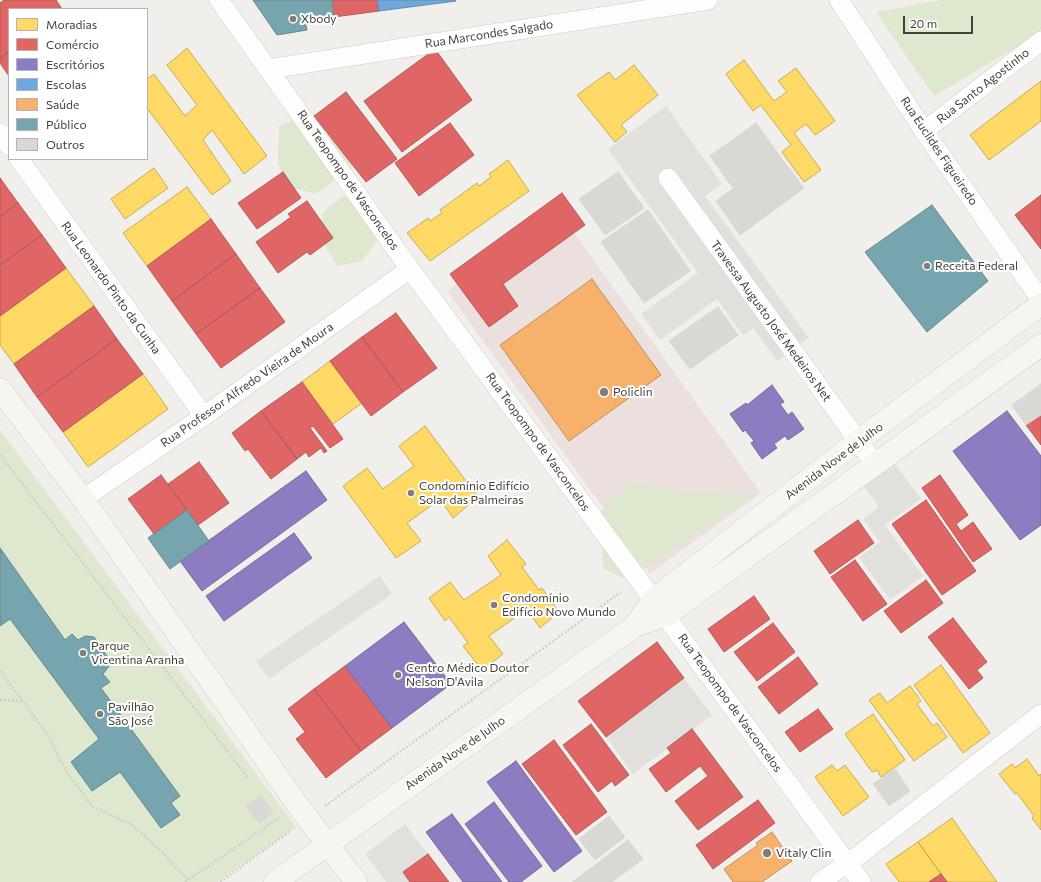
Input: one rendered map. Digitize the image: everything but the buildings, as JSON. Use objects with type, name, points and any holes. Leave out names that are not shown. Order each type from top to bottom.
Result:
[{"type":"main road","name":"Avenida Nove de Julho","points":[[275,882],[635,626],[660,607],[858,441],[1041,304]]},
{"type":"main road","name":"Avenida Nove de Julho","points":[[660,607],[875,464],[1041,345]]},
{"type":"main road","points":[[0,389],[83,499],[327,844],[356,882]]},
{"type":"street","name":"Rua Teopompo de Vasconcelos","points":[[219,0],[410,269],[861,882]]},
{"type":"street","name":"Rua Marcondes Salgado","points":[[269,69],[708,0]]},
{"type":"street","name":"Rua Euclides Figueiredo","points":[[839,0],[924,131],[1041,300]]},
{"type":"street","name":"Rua Santo Agostinho","points":[[924,131],[1041,41]]},
{"type":"street","points":[[0,133],[8,145]]},
{"type":"street","name":"Rua Leonardo Pinto da Cunha","points":[[20,160],[204,416]]},
{"type":"street","name":"Travessa Augusto José Medeiros Net","points":[[668,178],[875,464]]},
{"type":"street","name":"Rua Professor Alfredo Vieira de Moura","points":[[83,499],[204,416],[410,269]]},
{"type":"street","points":[[820,882],[847,863],[1041,714]]},
{"type":"path","points":[[0,455],[252,783]]},
{"type":"path","points":[[0,671],[48,735],[66,771],[93,806],[131,824],[162,852],[187,881],[279,818],[274,812]]},
{"type":"path","points":[[0,700],[24,702]]},
{"type":"shaded area","points":[[666,106],[722,184],[705,196],[809,338],[777,361],[753,328],[743,335],[717,299],[660,340],[641,314],[698,273],[608,149]]},
{"type":"shaded area","name":"Policlin","points":[[559,212],[761,493],[650,573],[447,291]]},
{"type":"shaded area","points":[[892,460],[921,499],[885,525],[923,576],[890,600],[859,557],[880,542],[863,519],[879,507],[861,483]]},
{"type":"shaded area","points":[[380,576],[392,594],[269,679],[256,661]]},
{"type":"shaded area","points":[[684,678],[712,715],[633,774],[606,737]]},
{"type":"shaded area","points":[[405,824],[428,854],[403,872],[410,882],[386,882],[365,854]]},
{"type":"green space","points":[[941,0],[1041,0],[1041,30],[1035,36],[934,96],[876,12]]},
{"type":"green space","points":[[299,117],[314,134],[351,144],[352,167],[316,194],[290,187],[278,164],[279,126]]},
{"type":"green space","points":[[343,196],[363,202],[380,237],[362,261],[337,266],[319,235],[323,212]]},
{"type":"green space","name":"Parque Vicentina Aranha","points":[[0,430],[296,827],[217,882],[0,882]]},
{"type":"green space","points":[[630,483],[673,490],[754,496],[627,580],[604,569],[598,514]]},
{"type":"place","name":"Xbody","points":[[293,19]]},
{"type":"place","name":"Receita Federal","points":[[927,266]]},
{"type":"place","name":"Policlin","points":[[604,392]]},
{"type":"place","name":"Condomínio Edifício Solar das Palmeiras","points":[[411,493]]},
{"type":"place","name":"Condomínio Edifício Novo Mundo","points":[[494,605]]},
{"type":"place","name":"Parque Vicentina Aranha","points":[[83,653]]},
{"type":"place","name":"Centro Médico Doutor Nelson D'Avila","points":[[398,675]]},
{"type":"place","name":"Pavilhão São José","points":[[100,714]]},
{"type":"place","name":"Vitaly Clin","points":[[767,853]]}]
